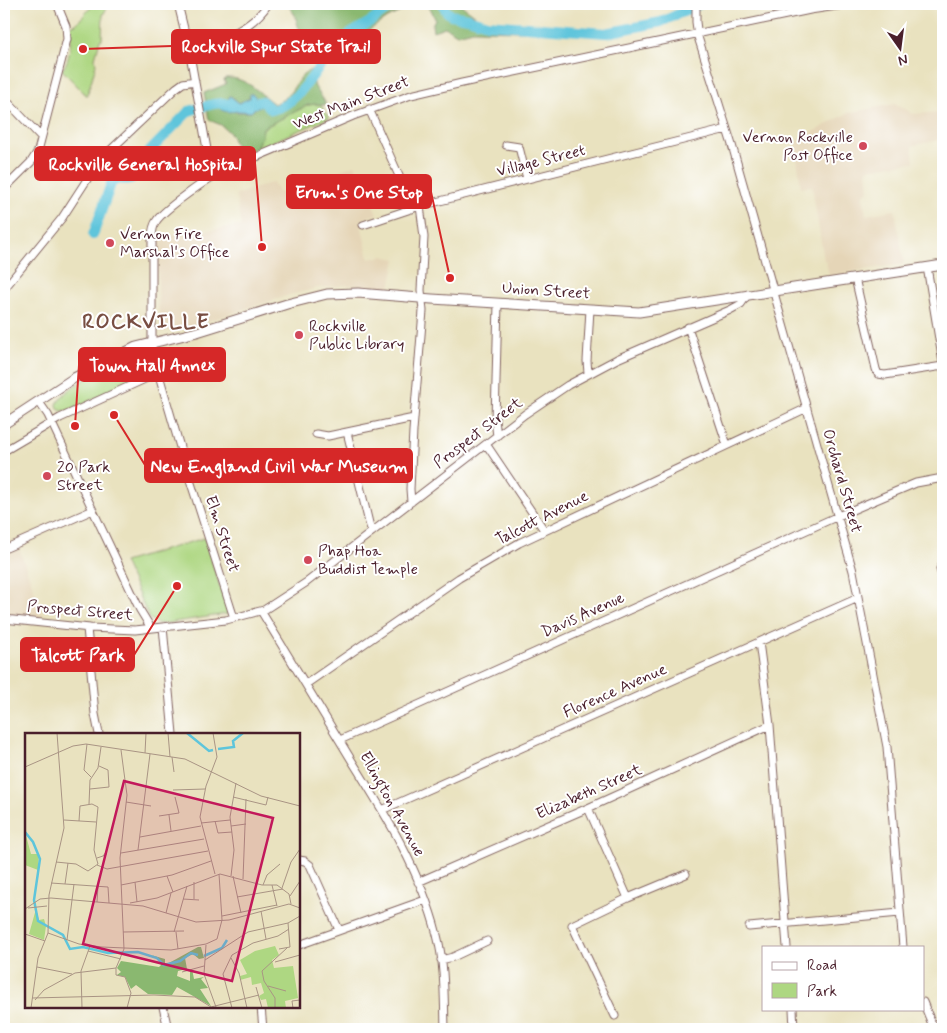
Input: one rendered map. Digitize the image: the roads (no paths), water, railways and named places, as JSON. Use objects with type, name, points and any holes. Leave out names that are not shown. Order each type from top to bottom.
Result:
[{"type":"main road","name":"Union Street","points":[[152,343],[327,294],[358,293],[644,311],[943,265]]},
{"type":"main road","points":[[4,424],[66,383],[99,364],[136,347],[152,343]]},
{"type":"street","points":[[4,189],[36,156],[42,137],[67,39],[66,26],[57,4]]},
{"type":"street","points":[[178,4],[190,49],[212,177]]},
{"type":"street","points":[[190,49],[248,26],[268,4]]},
{"type":"street","name":"Orchard Street","points":[[696,4],[697,35],[728,129],[838,516],[858,598],[887,747],[903,946]]},
{"type":"street","name":"West Main Street","points":[[152,343],[152,245],[154,226],[157,219],[166,211],[212,177],[369,109],[404,97],[810,10],[850,4]]},
{"type":"street","points":[[4,289],[72,205],[85,181],[107,153],[176,88],[183,83],[195,81]]},
{"type":"street","points":[[4,98],[42,137]]},
{"type":"street","points":[[369,109],[412,209]]},
{"type":"street","name":"Village Street","points":[[363,225],[420,206],[728,129]]},
{"type":"street","points":[[506,145],[519,147],[527,179]]},
{"type":"street","points":[[411,502],[414,418],[423,316],[424,238],[420,206]]},
{"type":"street","points":[[855,278],[876,370],[878,374],[885,375],[943,365],[927,267]]},
{"type":"street","name":"Prospect Street","points":[[4,619],[87,628],[128,630],[234,618],[261,611],[293,593],[552,395],[588,373],[739,305],[748,294]]},
{"type":"street","points":[[722,313],[727,297]]},
{"type":"street","points":[[497,436],[494,420],[498,303]]},
{"type":"street","points":[[588,373],[590,309]]},
{"type":"street","points":[[688,328],[727,445]]},
{"type":"street","name":"Elm Street","points":[[152,343],[158,373],[189,477],[234,618]]},
{"type":"street","points":[[4,451],[52,422],[158,373]]},
{"type":"street","points":[[39,402],[52,422],[140,610],[151,628]]},
{"type":"street","name":"Talcott Avenue","points":[[306,684],[459,578],[544,530],[807,408]]},
{"type":"street","points":[[316,434],[325,436],[414,418]]},
{"type":"street","points":[[347,432],[372,532]]},
{"type":"street","points":[[486,444],[544,530]]},
{"type":"street","name":"Davis Avenue","points":[[340,740],[916,482],[943,478]]},
{"type":"street","points":[[4,549],[93,510]]},
{"type":"street","points":[[943,564],[940,570],[943,579]]},
{"type":"street","name":"Florence Avenue","points":[[382,810],[858,598]]},
{"type":"street","name":"Ellington Avenue","points":[[261,611],[382,810],[418,882],[437,934],[441,960],[446,1029]]},
{"type":"street","points":[[163,627],[173,733]]},
{"type":"street","points":[[87,628],[95,714],[99,733]]},
{"type":"street","points":[[759,642],[770,725],[787,946]]},
{"type":"street","name":"Elizabeth Street","points":[[418,882],[588,808],[770,725]]},
{"type":"street","points":[[588,808],[628,898]]},
{"type":"street","points":[[300,860],[310,865],[339,930]]},
{"type":"street","points":[[615,1016],[572,925],[628,898],[686,874]]},
{"type":"street","points":[[300,946],[425,900]]},
{"type":"street","points":[[749,927],[900,913]]},
{"type":"street","points":[[441,960],[454,957],[487,941]]},
{"type":"street","points":[[924,1004],[934,1029]]},
{"type":"street","points":[[163,1008],[168,1029]]},
{"type":"street","points":[[261,1008],[263,1029]]},
{"type":"street","points":[[793,1010],[794,1029]]},
{"type":"water","points":[[250,94],[253,94],[263,106],[255,108],[251,112],[226,112],[219,107],[218,103],[228,100],[230,96],[239,103],[250,98]]},
{"type":"waterway","points":[[247,105],[262,101],[272,110],[292,100],[336,45],[397,4]]},
{"type":"waterway","points":[[443,4],[446,11],[451,15],[487,24],[606,33],[661,22],[700,4]]},
{"type":"waterway","points":[[93,235],[112,181],[132,178],[143,158],[189,111],[213,104],[224,103],[232,105]]},
{"type":"place","name":"Rockville Spur State Trail","points":[[83,49]]},
{"type":"place","name":"Vernon Rockville Post Office","points":[[863,146]]},
{"type":"place","name":"Vernon Fire Marshal's Office","points":[[110,243]]},
{"type":"place","name":"Rockville General Hospital","points":[[262,247]]},
{"type":"place","name":"Erum's One Stop","points":[[450,278]]},
{"type":"place","name":"Rockville Public Library","points":[[299,335]]},
{"type":"place","name":"New England Civil War Museum","points":[[114,415]]},
{"type":"place","name":"Town Hall Annex","points":[[75,426]]},
{"type":"place","name":"20 Park Street","points":[[47,476]]},
{"type":"place","name":"Phap Hoa Buddist Temple","points":[[308,560]]},
{"type":"place","name":"Talcott Park","points":[[177,586]]},
{"type":"district","name":"ROCKVILLE","points":[[146,322]]}]
